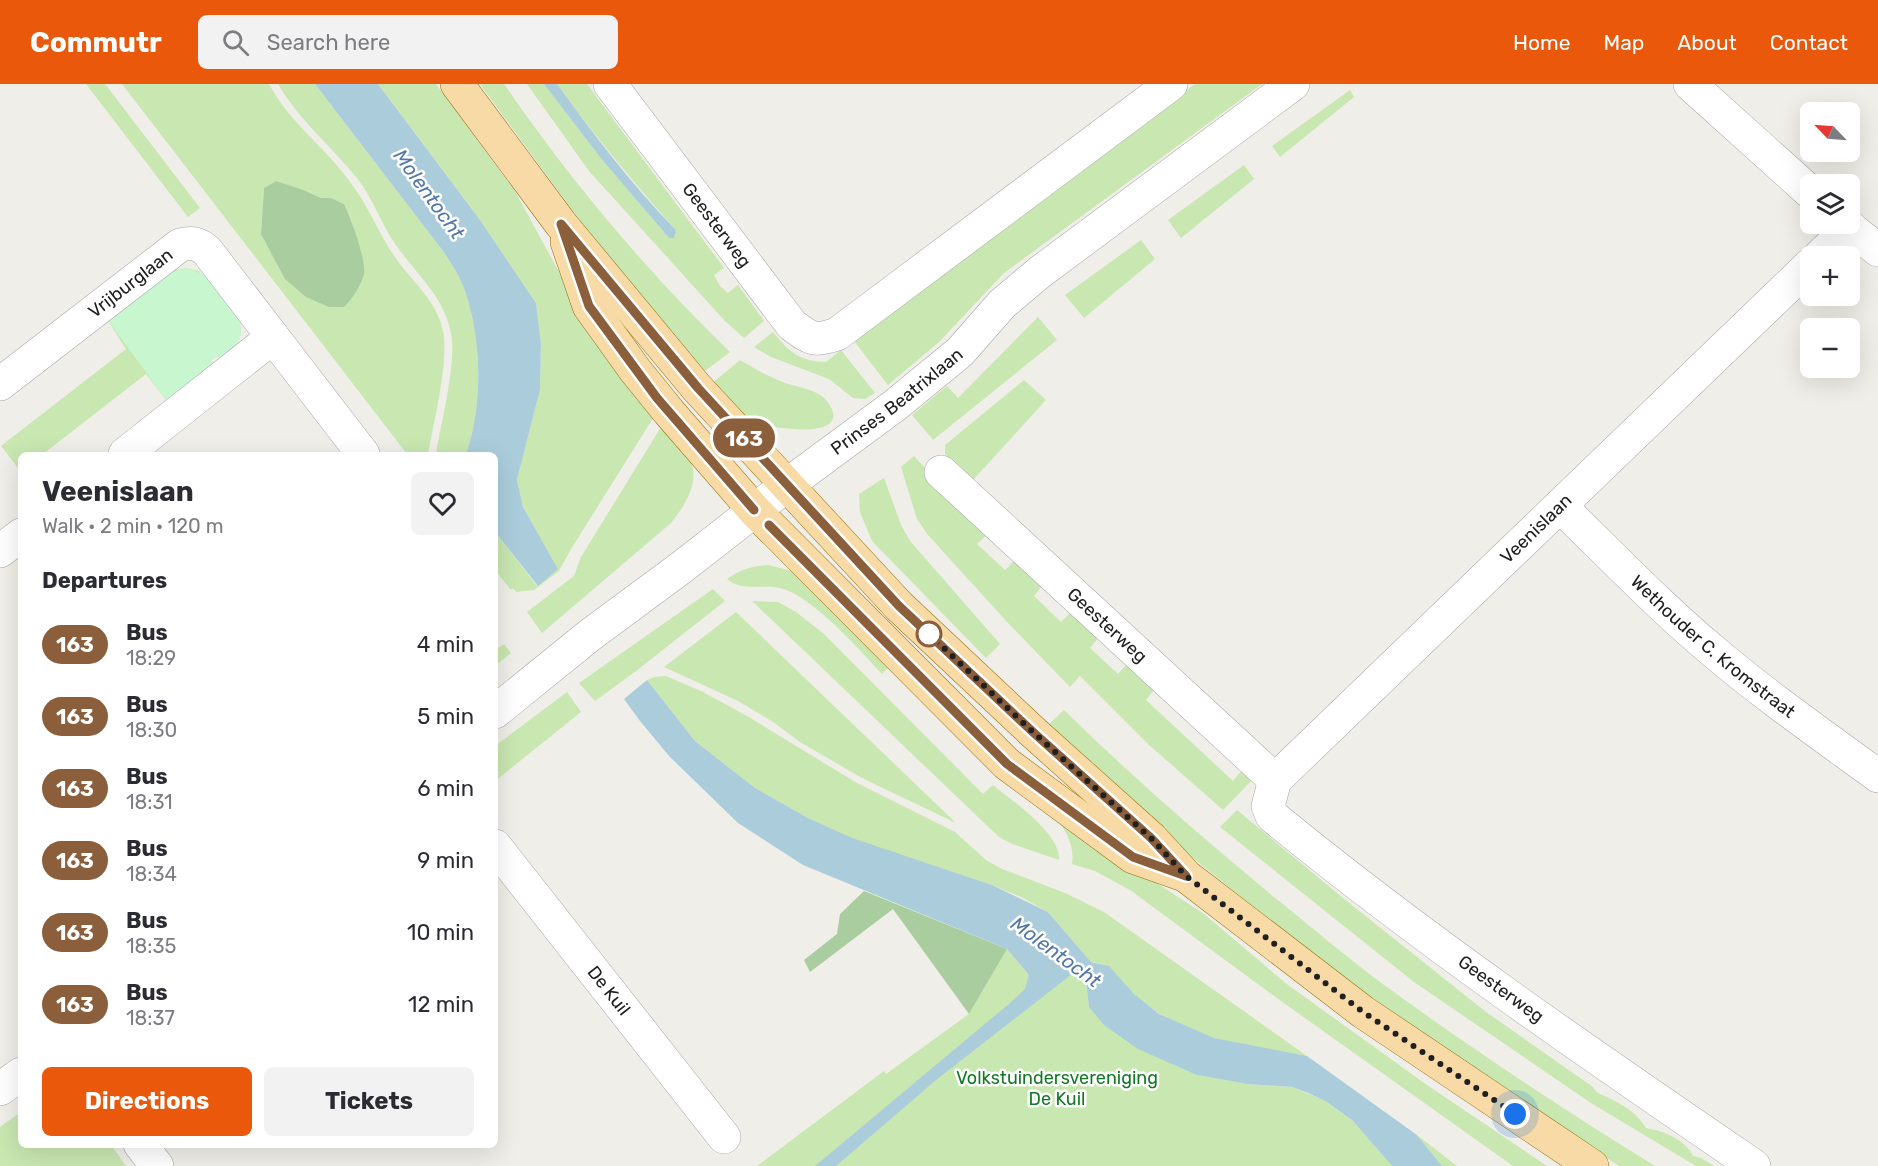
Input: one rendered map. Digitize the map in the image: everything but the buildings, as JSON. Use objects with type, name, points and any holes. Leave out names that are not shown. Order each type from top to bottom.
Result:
[{"type":"main road","points":[[458,84],[561,224],[698,388],[899,606],[1034,733],[1151,838],[1186,876],[1363,1012],[1592,1166]]},
{"type":"main road","points":[[561,224],[589,306],[635,370],[754,510],[1007,764],[1133,857],[1186,876]]},
{"type":"street","name":"Geesterweg","points":[[610,84],[792,325],[812,339],[823,339],[837,334],[1171,84]]},
{"type":"street","name":"Prinses Beatrixlaan","points":[[498,710],[590,635],[894,406],[960,352],[1002,304],[1040,272],[1293,84]]},
{"type":"street","points":[[1690,84],[1800,183]]},
{"type":"street","points":[[1829,246],[1840,234]]},
{"type":"street","points":[[1859,234],[1878,250]]},
{"type":"street","name":"Vrijburglaan","points":[[0,384],[180,245],[190,243],[200,244],[207,251],[273,337]]},
{"type":"street","name":"Veenislaan","points":[[1272,788],[1800,275]]},
{"type":"street","points":[[128,452],[273,337],[361,452]]},
{"type":"street","name":"Geesterweg","points":[[941,472],[1272,788],[1268,806],[1272,816],[1341,873],[1611,1069],[1754,1166]]},
{"type":"street","name":"Wethouder C. Kromstraat","points":[[1560,506],[1712,651],[1878,776]]},
{"type":"street","name":"De Kuil","points":[[498,850],[724,1137]]},
{"type":"street","points":[[0,1089],[18,1076]]},
{"type":"street","points":[[143,1148],[157,1166]]},
{"type":"green space","points":[[86,84],[105,84],[200,208],[188,217]]},
{"type":"green space","points":[[122,84],[269,84],[287,112],[343,173],[359,195],[391,251],[438,315],[444,337],[444,365],[428,452],[405,452]],"holes":[[[276,181],[321,198],[331,198],[344,204],[352,222],[359,249],[261,234],[264,188]]]},
{"type":"green space","points":[[278,84],[315,84],[443,251],[458,275],[471,310],[477,352],[478,394],[472,435],[467,452],[436,452],[452,360],[451,333],[442,308],[391,237],[357,178],[286,97]]},
{"type":"green space","points":[[378,84],[436,84],[516,193],[579,309],[655,415],[559,571],[534,590],[516,592],[510,589],[498,574],[498,536],[537,586],[558,569],[523,507],[517,480],[540,390],[541,344],[536,303],[480,220]]},
{"type":"green space","points":[[480,84],[504,84],[555,155],[610,224],[730,352],[701,374],[622,278]]},
{"type":"green space","points":[[527,84],[544,84],[603,161],[669,238],[676,230],[585,122],[557,84],[587,84],[724,268],[714,275],[720,286],[728,293],[738,285],[764,321],[744,338],[725,321],[589,171]]},
{"type":"green space","points":[[1195,84],[1262,84],[1004,273],[939,342],[888,385],[854,341]]},
{"type":"green space","points":[[1350,90],[1354,97],[1280,157],[1272,146]]},
{"type":"green space","points":[[1244,165],[1254,179],[1181,238],[1168,220]]},
{"type":"green space","points":[[276,181],[344,204],[363,259],[364,274],[361,283],[344,307],[329,307],[306,297],[285,279],[261,234],[264,188]]},
{"type":"green space","points":[[1141,240],[1155,259],[1084,318],[1065,295]]},
{"type":"green space","points":[[186,268],[199,271],[240,322],[239,340],[220,359],[217,356],[211,360],[213,364],[167,401],[146,374],[46,452],[18,452],[18,468],[1,446],[126,349],[107,319],[175,270]]},
{"type":"green space","points":[[186,268],[206,275],[237,315],[241,333],[234,348],[220,359],[217,356],[211,360],[213,364],[167,401],[107,319],[167,274]]},
{"type":"green space","points":[[1038,317],[1057,340],[933,440],[912,415],[947,386],[958,398]]},
{"type":"green space","points":[[773,332],[795,354],[809,360],[826,362],[841,350],[875,393],[865,399],[853,398],[829,379],[771,357],[754,347]]},
{"type":"green space","points":[[740,360],[779,381],[811,390],[820,395],[832,409],[832,421],[816,429],[790,429],[760,424],[746,416],[710,385]]},
{"type":"green space","points":[[1024,380],[1046,400],[973,480],[945,454],[945,445]]},
{"type":"green space","points":[[661,427],[684,452],[693,468],[694,476],[686,502],[671,523],[542,633],[527,612],[574,576],[581,557]]},
{"type":"green space","points":[[914,456],[990,532],[977,544],[1005,570],[1017,558],[1044,583],[1034,596],[1061,622],[1073,610],[1100,636],[1090,648],[1118,674],[1129,662],[1156,687],[1146,700],[1233,781],[1244,768],[1254,778],[1223,810],[1148,744],[1080,676],[1070,687],[928,535],[917,519],[901,467]]},
{"type":"green space","points":[[884,478],[901,525],[910,541],[1000,644],[986,658],[872,541],[860,512],[859,494]]},
{"type":"green space","points":[[768,565],[796,572],[891,665],[882,674],[821,612],[793,593],[773,587],[745,587],[727,579],[746,569]]},
{"type":"green space","points":[[713,589],[725,601],[595,701],[579,683]]},
{"type":"green space","points":[[752,601],[778,602],[796,612],[824,634],[983,794],[993,785],[1034,818],[1052,839],[1058,850],[1059,860],[1012,844],[999,837]]},
{"type":"green space","points":[[736,612],[956,823],[862,778],[800,742],[738,701],[664,667]]},
{"type":"green space","points":[[504,644],[511,653],[498,664],[498,648]]},
{"type":"green space","points":[[666,676],[703,692],[857,783],[955,832],[986,860],[1002,869],[1065,893],[1104,912],[1307,1056],[1227,1041],[1188,1029],[1141,1000],[1111,969],[1091,962],[1048,912],[992,885],[852,839],[808,818],[755,788],[695,741],[647,680]]},
{"type":"green space","points":[[567,692],[581,712],[498,779],[498,744]]},
{"type":"green space","points":[[1064,710],[1194,829],[1367,972],[1516,1077],[1655,1166],[1619,1166],[1458,1060],[1344,978],[1130,807],[1044,729]]},
{"type":"green space","points":[[1237,810],[1486,1012],[1593,1087],[1599,1094],[1627,1109],[1646,1128],[1674,1137],[1690,1150],[1693,1156],[1714,1166],[1696,1166],[1591,1103],[1414,982],[1220,827]]},
{"type":"green space","points":[[1054,816],[1204,914],[1288,985],[1427,1085],[1547,1166],[1513,1166],[1130,890],[1095,871],[1072,864],[1069,838]]},
{"type":"green space","points":[[864,891],[1007,949],[969,1014],[893,909],[810,972],[804,960],[837,934],[840,914]]},
{"type":"green space","name":"Volkstuindersvereniging De Kuil","points":[[1007,949],[1029,975],[1068,976],[1074,974],[1086,982],[1089,1007],[1197,1075],[1247,1084],[1292,1087],[1327,1102],[1352,1120],[1392,1166],[757,1166],[884,1071],[886,1074],[969,1014]]},
{"type":"green space","points":[[18,1114],[18,1148],[113,1148],[126,1166],[0,1166],[0,1127]]},
{"type":"green space","points":[[1417,1135],[1457,1166],[1442,1166]]},
{"type":"water","name":"Molentocht","points":[[315,84],[378,84],[480,220],[536,303],[541,344],[540,390],[517,480],[523,507],[558,569],[538,586],[498,536],[498,452],[467,452],[472,435],[478,394],[475,331],[461,280],[443,251]]},
{"type":"water","points":[[544,84],[557,84],[614,159],[676,230],[674,238],[669,238],[603,161]]},
{"type":"water","name":"Molentocht","points":[[647,680],[695,741],[755,788],[808,818],[852,838],[992,885],[1048,912],[1091,962],[1109,966],[1134,994],[1159,1014],[1214,1038],[1307,1056],[1417,1135],[1442,1166],[1392,1166],[1352,1120],[1327,1102],[1308,1093],[1292,1087],[1247,1084],[1197,1075],[1138,1049],[1104,1025],[1089,1007],[1086,982],[1072,974],[936,1080],[836,1166],[815,1166],[1010,1003],[1025,989],[1029,975],[1007,949],[803,865],[738,823],[670,757],[624,699]]},
{"type":"bus line","name":"163","points":[[754,510],[657,398],[589,306],[561,224],[698,388],[899,606],[1034,733],[1151,838],[1186,876],[1133,857],[1007,764],[769,525]]},
{"type":"route","points":[[929,634],[1034,733],[1151,838],[1186,876],[1363,1012],[1515,1114]]}]
